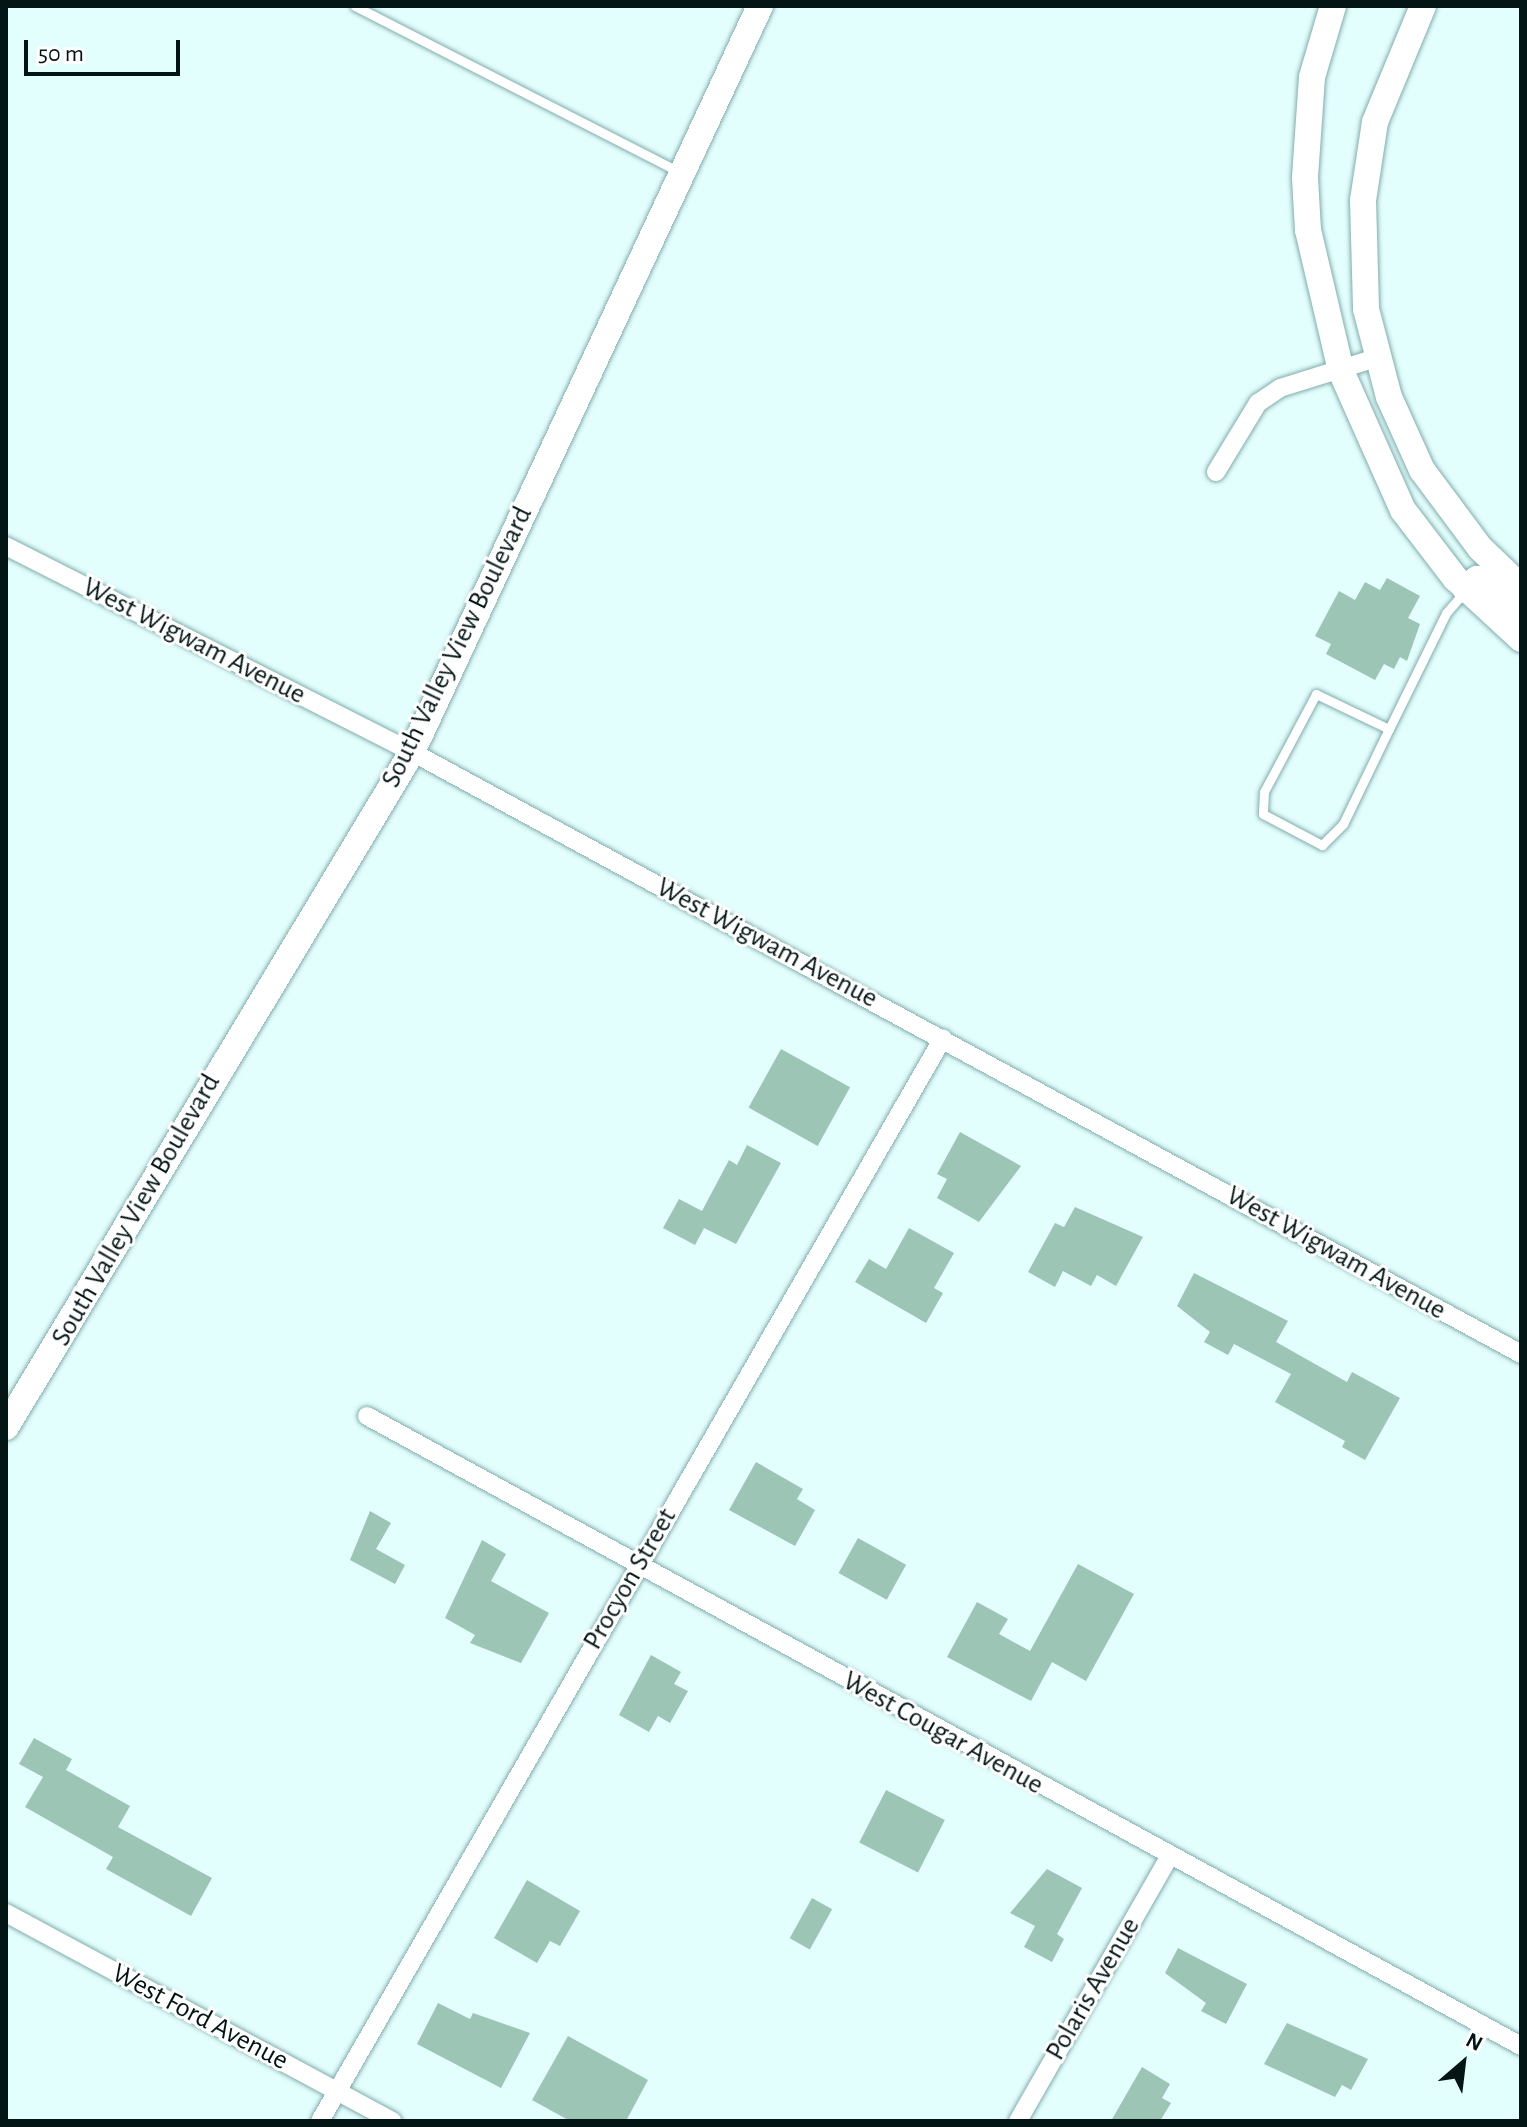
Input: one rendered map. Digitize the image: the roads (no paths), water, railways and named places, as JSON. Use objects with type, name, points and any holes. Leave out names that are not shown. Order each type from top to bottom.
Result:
[{"type":"main road","name":"South Valley View Boulevard","points":[[6,1427],[412,752],[760,6]]},
{"type":"main road","points":[[1333,6],[1312,77],[1305,178],[1308,230],[1341,371],[1377,465],[1431,552],[1466,590],[1521,639]]},
{"type":"main road","points":[[1401,6],[1390,77],[1363,200],[1376,358],[1422,470],[1480,548],[1521,587]]},
{"type":"main road","points":[[1390,77],[1423,6]]},
{"type":"main road","points":[[1466,590],[1477,579],[1486,582],[1521,611]]},
{"type":"street","points":[[1216,472],[1258,403],[1280,388],[1376,358]]},
{"type":"street","name":"West Wigwam Avenue","points":[[6,546],[412,752],[1521,1354]]},
{"type":"street","name":"Procyon Street","points":[[320,2121],[943,1038]]},
{"type":"street","name":"West Cougar Avenue","points":[[367,1416],[1169,1857],[1521,2046]]},
{"type":"street","name":"Polaris Avenue","points":[[1018,2121],[1169,1857]]},
{"type":"street","name":"West Ford Avenue","points":[[6,1913],[393,2121]]},
{"type":"lane","points":[[355,6],[680,172]]},
{"type":"lane","points":[[1389,729],[1316,694],[1264,792],[1263,814],[1322,845],[1343,824],[1446,613],[1466,590]]}]
